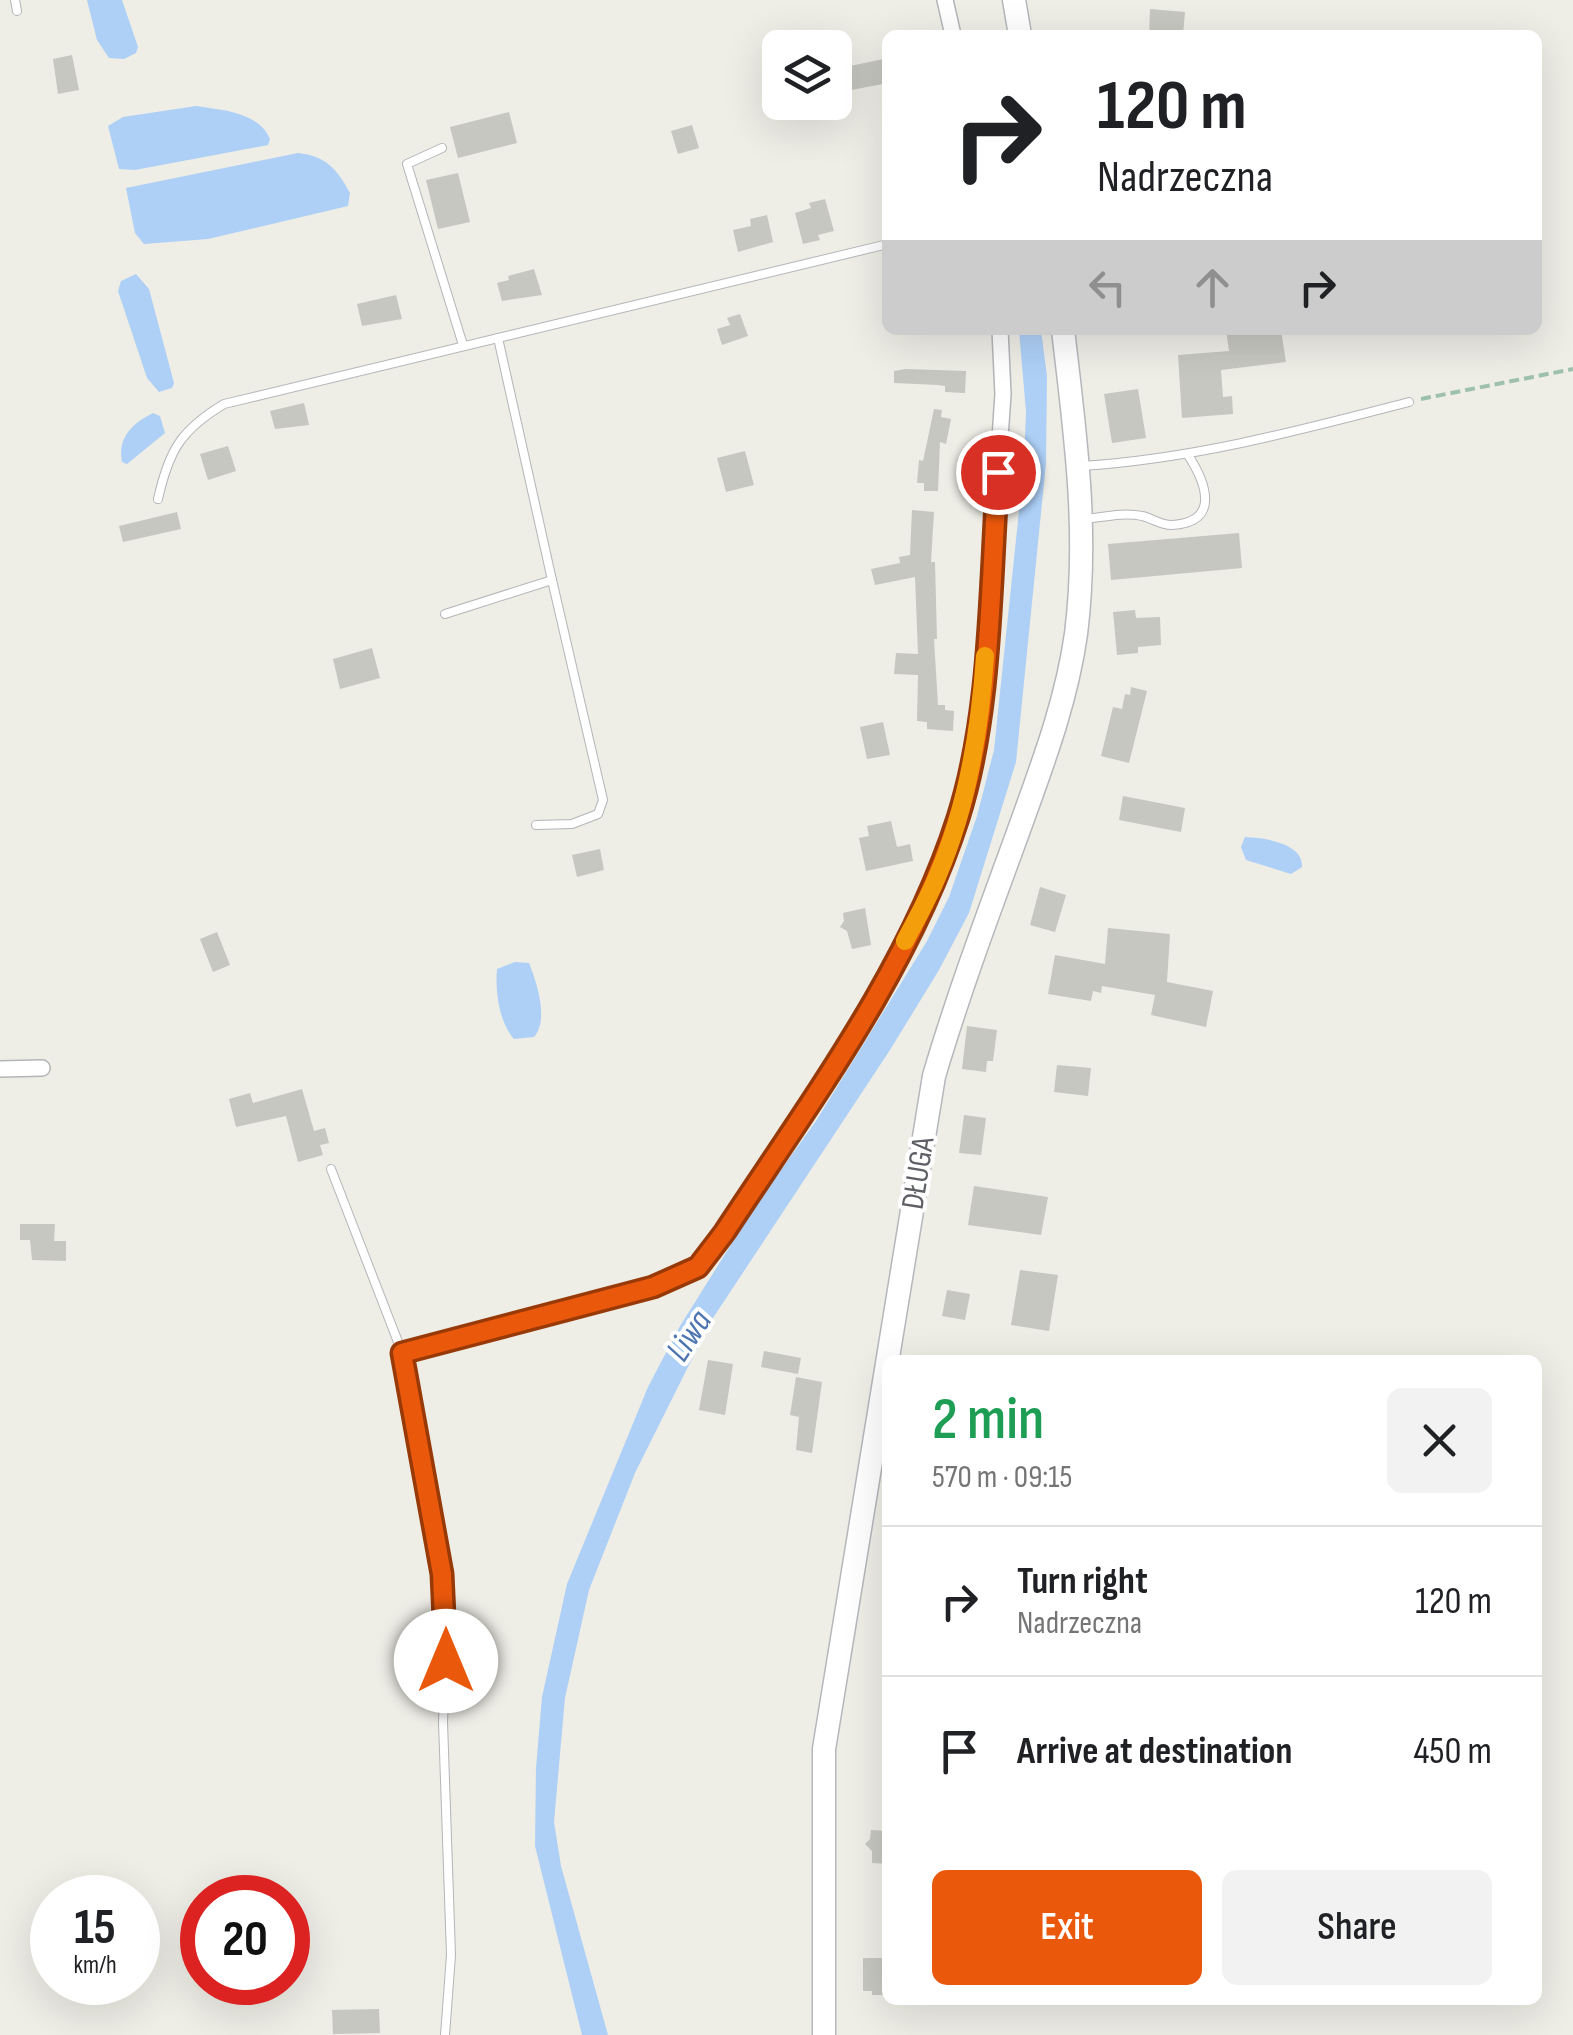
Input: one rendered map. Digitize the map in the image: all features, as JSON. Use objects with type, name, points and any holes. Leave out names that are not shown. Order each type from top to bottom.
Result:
[{"type":"street","points":[[946,0],[952,30]]},
{"type":"street","points":[[1014,0],[1019,30]]},
{"type":"street","points":[[884,982],[937,877],[960,814],[982,704],[1003,394],[1000,335]]},
{"type":"street","name":"DŁUGA","points":[[888,1355],[934,1076],[957,998],[1056,729],[1076,632],[1082,519],[1080,466],[1064,335]]},
{"type":"street","points":[[0,1069],[42,1068]]},
{"type":"street","name":"DŁUGA","points":[[824,2035],[824,1749],[882,1394]]},
{"type":"lane","points":[[15,0],[16,11]]},
{"type":"lane","points":[[442,148],[407,164],[463,345]]},
{"type":"lane","points":[[158,499],[165,466],[178,440],[198,420],[224,404],[882,245]]},
{"type":"lane","points":[[498,338],[602,800],[598,814],[572,824],[536,825]]},
{"type":"lane","points":[[1080,466],[1188,454],[1409,402]]},
{"type":"lane","points":[[1082,519],[1144,516],[1172,525],[1193,519],[1200,512],[1206,493],[1202,476],[1188,454]]},
{"type":"lane","points":[[446,614],[552,580]]},
{"type":"lane","points":[[402,1353],[653,1287],[698,1267],[754,1188],[884,982]]},
{"type":"lane","points":[[331,1168],[402,1353],[442,1574],[447,1630],[443,1722],[451,1954],[445,2035]]},
{"type":"path","points":[[1409,402],[1573,369]]},
{"type":"water","points":[[87,0],[122,0],[138,47],[136,53],[124,59],[109,58],[97,40]]},
{"type":"water","points":[[196,106],[249,118],[265,130],[270,139],[268,145],[135,170],[119,169],[108,126],[123,117]]},
{"type":"water","points":[[298,153],[316,157],[335,171],[350,193],[348,206],[208,239],[144,244],[135,233],[126,188]]},
{"type":"water","points":[[136,274],[149,289],[174,383],[172,388],[159,392],[147,378],[118,291],[121,281]]},
{"type":"water","name":"Liwa","points":[[1019,335],[1042,335],[1047,376],[1046,463],[1016,762],[969,913],[890,1050],[711,1321],[635,1473],[589,1590],[565,1698],[554,1822],[561,1866],[608,2035],[582,2035],[535,1846],[542,1697],[567,1584],[648,1387],[680,1326],[756,1205],[816,1121],[927,941],[949,897],[977,816],[994,750],[1026,412]]},
{"type":"water","points":[[153,413],[160,416],[165,433],[127,464],[122,462],[124,438],[139,421]]},
{"type":"water","points":[[1245,837],[1290,847],[1301,859],[1302,867],[1291,874],[1246,860],[1241,847]]},
{"type":"water","points":[[515,962],[529,963],[538,991],[541,1021],[534,1037],[514,1039],[499,1006],[497,969]]},
{"type":"building","points":[[1150,9],[1185,12],[1183,30],[1149,30]]},
{"type":"building","points":[[72,55],[79,90],[58,94],[53,59]]},
{"type":"building","points":[[882,59],[882,84],[852,90],[852,66]]},
{"type":"building","points":[[509,112],[517,143],[458,158],[450,127]]},
{"type":"building","points":[[692,125],[699,148],[678,154],[671,131]]},
{"type":"building","points":[[458,173],[470,222],[438,229],[426,180]]},
{"type":"building","points":[[825,199],[834,231],[803,244],[795,213],[811,208],[809,203]]},
{"type":"building","points":[[767,215],[773,242],[738,252],[733,230],[751,226],[750,219]]},
{"type":"building","points":[[534,269],[542,295],[502,301],[497,283]]},
{"type":"building","points":[[396,295],[402,319],[362,326],[357,304]]},
{"type":"building","points":[[740,314],[748,336],[722,345],[717,329],[730,325],[727,318]]},
{"type":"building","points":[[1227,335],[1282,335],[1286,362],[1221,370],[1223,397],[1232,396],[1233,414],[1182,418],[1178,355],[1229,351]]},
{"type":"building","points":[[894,371],[966,371],[965,393],[945,392],[945,386],[938,385],[894,383]]},
{"type":"building","points":[[1138,389],[1146,438],[1112,443],[1104,394]]},
{"type":"building","points":[[304,403],[309,425],[275,429],[270,411]]},
{"type":"building","points":[[934,409],[942,410],[941,417],[951,419],[946,444],[940,442],[938,491],[924,491],[924,483],[917,483],[919,460],[923,461]]},
{"type":"building","points":[[228,446],[236,471],[208,480],[200,454]]},
{"type":"building","points":[[745,451],[754,485],[726,492],[717,458]]},
{"type":"building","points":[[912,510],[934,512],[931,562],[935,562],[938,705],[954,711],[953,731],[927,729],[927,722],[917,721],[918,675],[894,674],[896,653],[918,654],[915,577],[875,585],[871,569],[900,563],[899,557],[910,555]]},
{"type":"building","points":[[177,512],[181,529],[123,542],[119,526]]},
{"type":"building","points":[[1239,533],[1242,568],[1111,580],[1108,544]]},
{"type":"building","points":[[1135,610],[1136,618],[1160,617],[1161,645],[1138,647],[1138,653],[1117,655],[1113,612]]},
{"type":"building","points":[[372,648],[380,678],[340,689],[333,659]]},
{"type":"building","points":[[1131,687],[1147,691],[1129,763],[1101,756],[1113,707],[1122,709]]},
{"type":"building","points":[[883,722],[890,755],[867,759],[860,727]]},
{"type":"building","points":[[1123,796],[1185,808],[1181,832],[1119,820]]},
{"type":"building","points":[[891,821],[897,847],[910,844],[913,861],[866,871],[859,838],[869,836],[867,826]]},
{"type":"building","points":[[600,849],[604,870],[577,877],[572,855]]},
{"type":"building","points":[[1040,887],[1066,895],[1055,932],[1030,925]]},
{"type":"building","points":[[865,908],[871,945],[852,949],[847,931],[840,927],[843,913]]},
{"type":"building","points":[[1108,928],[1170,934],[1167,982],[1213,991],[1206,1027],[1151,1015],[1155,995],[1102,986],[1101,993],[1093,991],[1091,1001],[1048,994],[1055,955],[1105,964]]},
{"type":"building","points":[[217,932],[230,965],[213,972],[200,939]]},
{"type":"building","points":[[967,1026],[997,1030],[993,1061],[987,1061],[986,1072],[962,1069]]},
{"type":"building","points":[[1057,1065],[1091,1068],[1088,1096],[1054,1092]]},
{"type":"building","points":[[302,1089],[314,1131],[325,1128],[329,1143],[320,1145],[323,1155],[298,1162],[286,1116],[236,1127],[229,1099],[250,1093],[253,1103]]},
{"type":"building","points":[[964,1115],[986,1118],[981,1155],[959,1153]]},
{"type":"building","points":[[974,1186],[1048,1197],[1041,1235],[968,1225]]},
{"type":"building","points":[[20,1224],[55,1224],[54,1241],[66,1241],[66,1261],[32,1260],[30,1240],[20,1240]]},
{"type":"building","points":[[1020,1270],[1058,1275],[1049,1331],[1011,1325]]},
{"type":"building","points":[[947,1290],[970,1294],[965,1320],[942,1316]]},
{"type":"building","points":[[764,1351],[801,1358],[798,1374],[761,1367]]},
{"type":"building","points":[[708,1360],[733,1364],[725,1415],[699,1410]]},
{"type":"building","points":[[796,1377],[822,1382],[812,1453],[796,1450],[799,1417],[790,1415]]},
{"type":"building","points":[[871,1830],[882,1831],[882,1864],[872,1863],[872,1851],[865,1844]]},
{"type":"building","points":[[863,1958],[882,1958],[882,1995],[863,1991]]},
{"type":"building","points":[[379,2009],[380,2033],[333,2034],[332,2010]]},
{"type":"slow traffic","points":[[905,941],[937,877],[960,814],[982,704],[985,656]]},
{"type":"route","points":[[446,1661],[442,1574],[402,1353],[653,1287],[698,1267],[724,1233],[884,982],[937,877],[960,814],[982,704],[998,472]]}]
